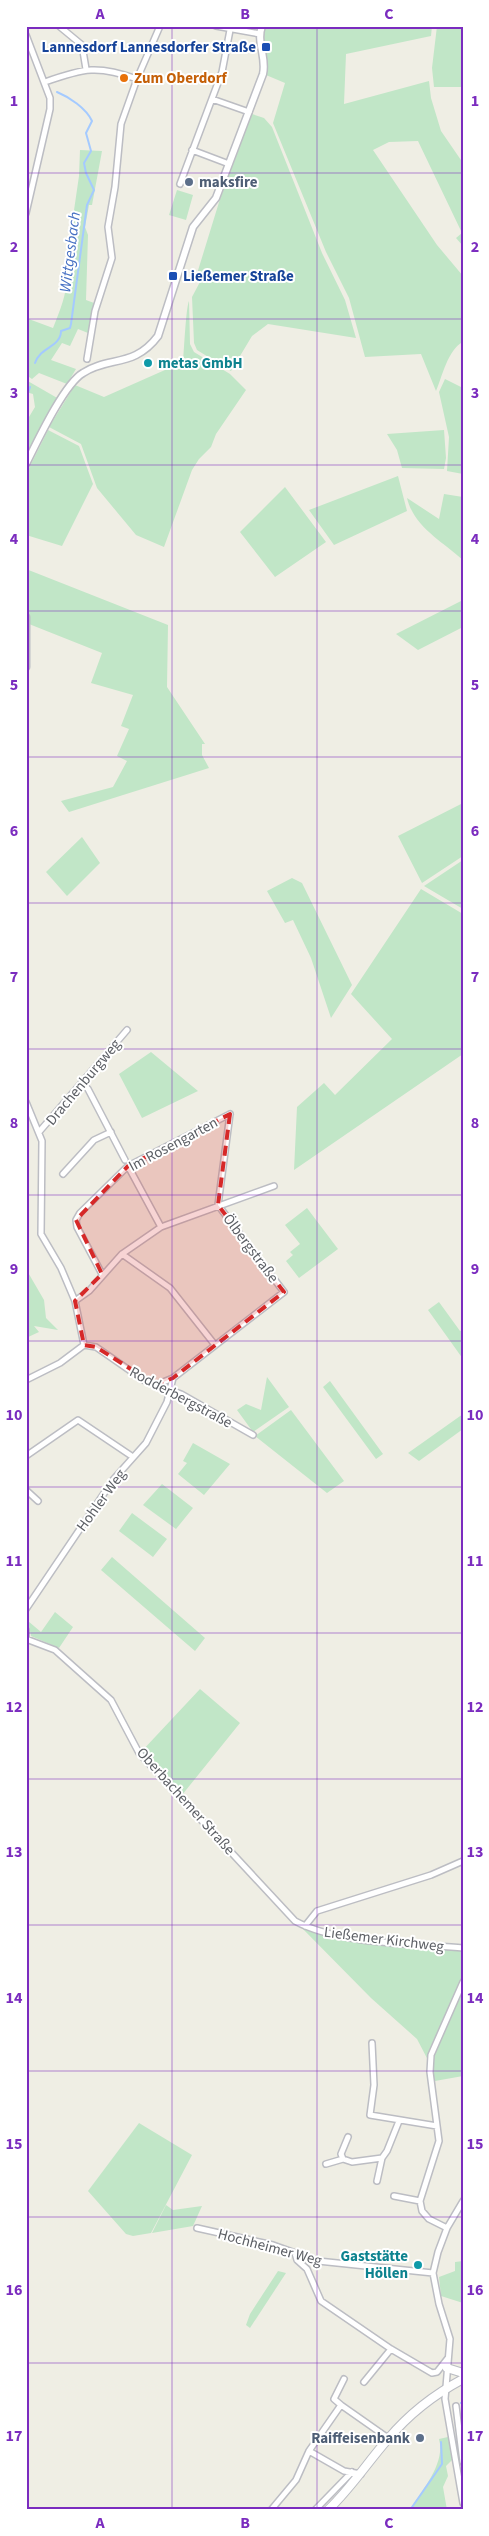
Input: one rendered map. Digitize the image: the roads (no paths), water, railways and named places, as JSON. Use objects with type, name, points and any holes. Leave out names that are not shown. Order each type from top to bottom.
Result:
[{"type":"main road","points":[[447,2368],[463,2373]]},
{"type":"main road","points":[[328,2510],[361,2474],[388,2438],[414,2413],[444,2390],[463,2379]]},
{"type":"street","points":[[59,26],[82,45],[86,69]]},
{"type":"street","points":[[86,359],[95,311],[112,258],[108,227],[116,187],[120,131],[138,79],[160,26]]},
{"type":"street","points":[[216,26],[260,34]]},
{"type":"street","points":[[26,464],[75,378],[92,368],[130,358],[154,342],[161,328],[193,227],[216,198],[249,112],[264,68],[260,34],[262,26]]},
{"type":"street","points":[[180,184],[222,72],[230,30]]},
{"type":"street","points":[[26,35],[50,98],[50,109],[26,213]]},
{"type":"street","points":[[45,82],[86,69],[110,70],[138,79]]},
{"type":"street","points":[[212,99],[249,112]]},
{"type":"street","points":[[192,150],[229,164]]},
{"type":"street","points":[[26,617],[26,667]]},
{"type":"street","name":"Drachenburgweg","points":[[39,1132],[126,1030]]},
{"type":"street","points":[[82,1083],[88,1089],[125,1160]]},
{"type":"street","points":[[26,1102],[42,1141],[41,1234],[61,1268],[75,1301],[84,1345],[60,1363],[26,1380]]},
{"type":"street","name":"Im Rosengarten","points":[[102,1274],[76,1220],[80,1213],[128,1166],[230,1114]]},
{"type":"street","name":"Ölbergstraße","points":[[215,1345],[284,1292],[218,1205],[230,1114]]},
{"type":"street","points":[[62,1174],[94,1140],[111,1132]]},
{"type":"street","points":[[128,1166],[161,1227]]},
{"type":"street","points":[[75,1301],[89,1291],[102,1274],[122,1254],[161,1227],[274,1186]]},
{"type":"street","points":[[122,1254],[170,1288],[215,1345],[173,1378],[156,1385]]},
{"type":"street","name":"Rodderbergstraße","points":[[84,1345],[96,1347],[145,1381],[181,1394],[253,1435]]},
{"type":"street","name":"Hohler Weg","points":[[26,1608],[96,1504],[146,1442],[171,1391],[173,1378]]},
{"type":"street","points":[[26,1456],[78,1420],[133,1457]]},
{"type":"street","points":[[26,1490],[38,1501]]},
{"type":"street","name":"Oberbachemer Straße","points":[[26,1630],[26,1638],[55,1650],[111,1700],[139,1753],[293,1919],[305,1926]]},
{"type":"street","points":[[305,1926],[317,1911],[431,1875],[463,1861]]},
{"type":"street","name":"Ließemer Kirchweg","points":[[305,1926],[339,1936],[463,1948]]},
{"type":"street","points":[[447,2228],[425,2215],[420,2201],[438,2150],[430,2072],[431,2055],[463,1982]]},
{"type":"street","points":[[372,2043],[374,2085],[370,2115],[437,2126]]},
{"type":"street","points":[[377,2181],[382,2158],[387,2151],[399,2120]]},
{"type":"street","points":[[343,2159],[341,2154],[348,2138]]},
{"type":"street","points":[[326,2164],[343,2159],[352,2162],[382,2158]]},
{"type":"street","points":[[394,2196],[420,2201]]},
{"type":"street","points":[[463,2201],[447,2228],[433,2273],[439,2304],[450,2339],[444,2390],[460,2474],[463,2503]]},
{"type":"street","name":"Hochheimer Weg","points":[[197,2228],[272,2244],[295,2253],[335,2264],[433,2273]]},
{"type":"street","points":[[295,2253],[297,2260],[307,2269],[321,2301],[392,2349],[432,2373],[437,2372],[449,2357]]},
{"type":"street","points":[[364,2382],[392,2349]]},
{"type":"street","points":[[344,2379],[334,2399],[388,2438]]},
{"type":"street","points":[[271,2510],[296,2480],[309,2451],[342,2404]]},
{"type":"street","points":[[456,2406],[463,2462]]},
{"type":"street","points":[[309,2451],[344,2471],[361,2474]]},
{"type":"street","points":[[315,2510],[352,2472]]},
{"type":"waterway","name":"Wittgesbach","points":[[35,363],[41,354],[58,341],[61,331],[70,328],[87,205],[94,190],[86,173],[84,163],[91,151],[86,133],[92,121],[77,104],[57,92]]},
{"type":"waterway","name":"Wittgesbach","points":[[28,393],[30,387]]},
{"type":"waterway","points":[[410,2510],[442,2464],[441,2442]]},
{"type":"place","name":"Lannesdorf Lannesdorfer Straße","points":[[266,47]]},
{"type":"place","name":"Zum Oberdorf","points":[[124,78]]},
{"type":"place","name":"maksfire","points":[[189,182]]},
{"type":"place","name":"Ließemer Straße","points":[[173,276]]},
{"type":"place","name":"metas GmbH","points":[[148,363]]},
{"type":"place","name":"Gaststätte Höllen","points":[[418,2265]]},
{"type":"place","name":"Raiffeisenbank","points":[[420,2438]]}]
